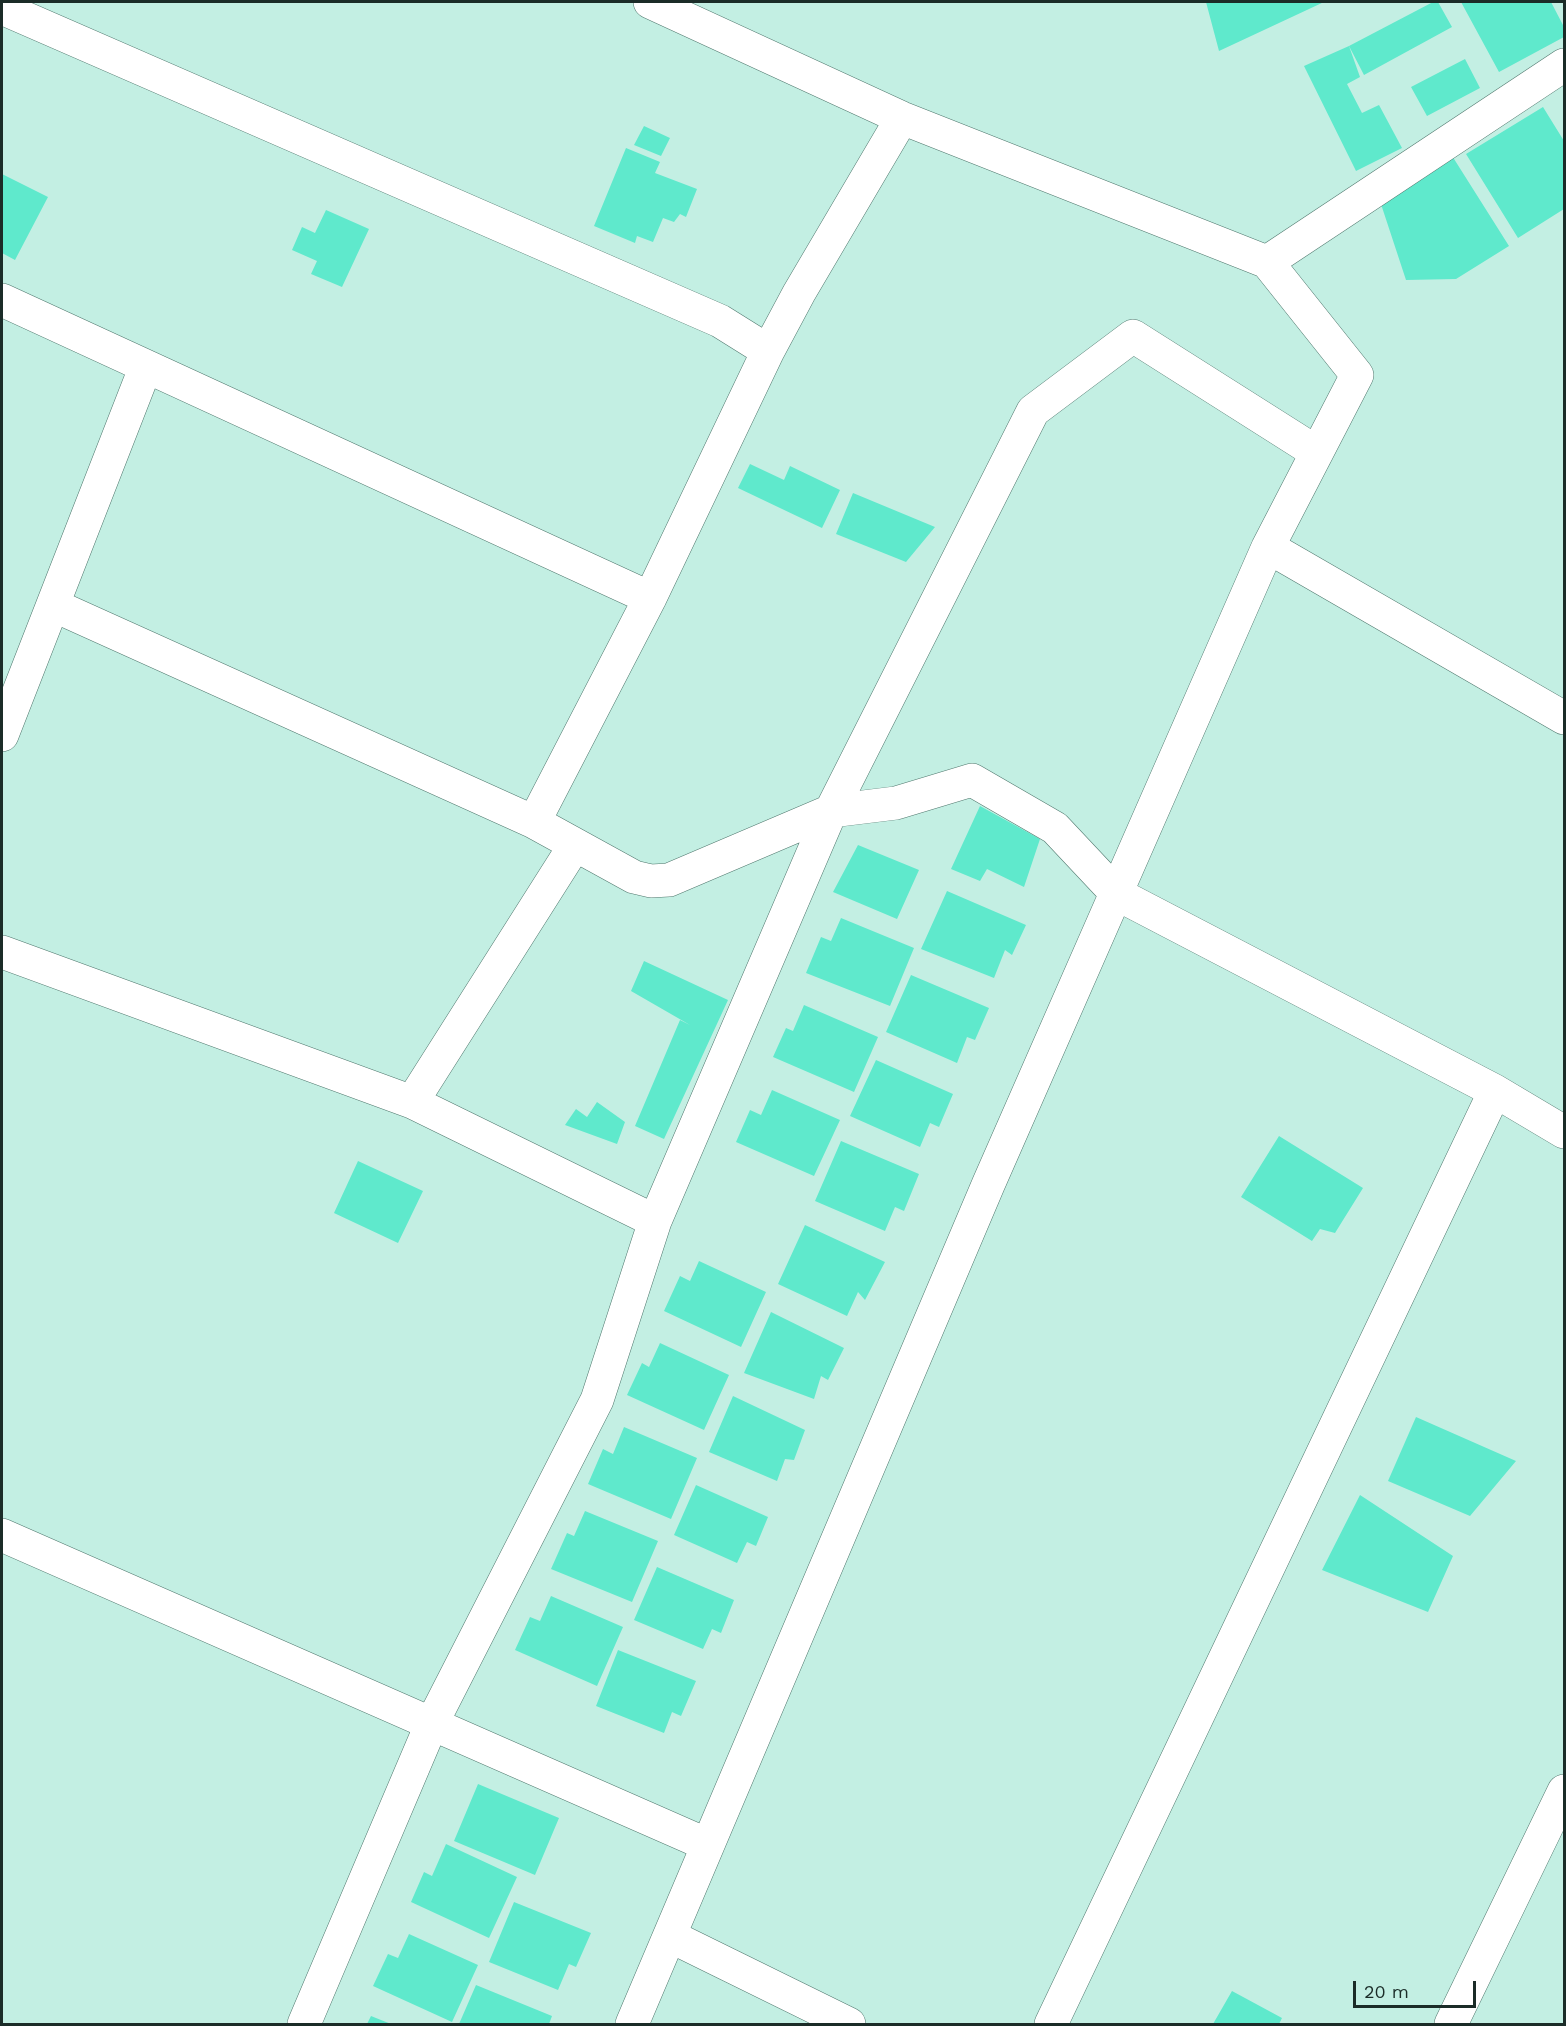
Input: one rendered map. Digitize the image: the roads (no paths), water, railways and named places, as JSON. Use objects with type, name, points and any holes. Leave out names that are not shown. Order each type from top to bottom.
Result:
[{"type":"street","points":[[632,2025],[988,1185],[1268,547],[1357,375],[1267,262],[902,118],[650,2]]},
{"type":"street","points":[[2,8],[720,321],[768,351]]},
{"type":"street","points":[[1267,262],[1564,65]]},
{"type":"street","points":[[534,822],[650,598],[768,351],[799,293],[902,118]]},
{"type":"street","points":[[2,300],[650,598]]},
{"type":"street","points":[[304,2025],[432,1723],[597,1400],[655,1221],[831,811],[1033,411],[1133,336],[1316,452]]},
{"type":"street","points":[[2,735],[146,366]]},
{"type":"street","points":[[1268,547],[1564,718]]},
{"type":"street","points":[[53,605],[534,822],[634,878],[651,881],[669,880],[831,811],[896,804],[972,780],[1055,828],[1117,894],[1495,1091],[1564,1132]]},
{"type":"street","points":[[412,1102],[575,845]]},
{"type":"street","points":[[2,952],[412,1102],[655,1221]]},
{"type":"street","points":[[1051,2025],[1495,1091]]},
{"type":"street","points":[[2,1535],[708,1845]]},
{"type":"street","points":[[1451,2025],[1564,1791]]},
{"type":"street","points":[[670,1936],[849,2025]]}]
